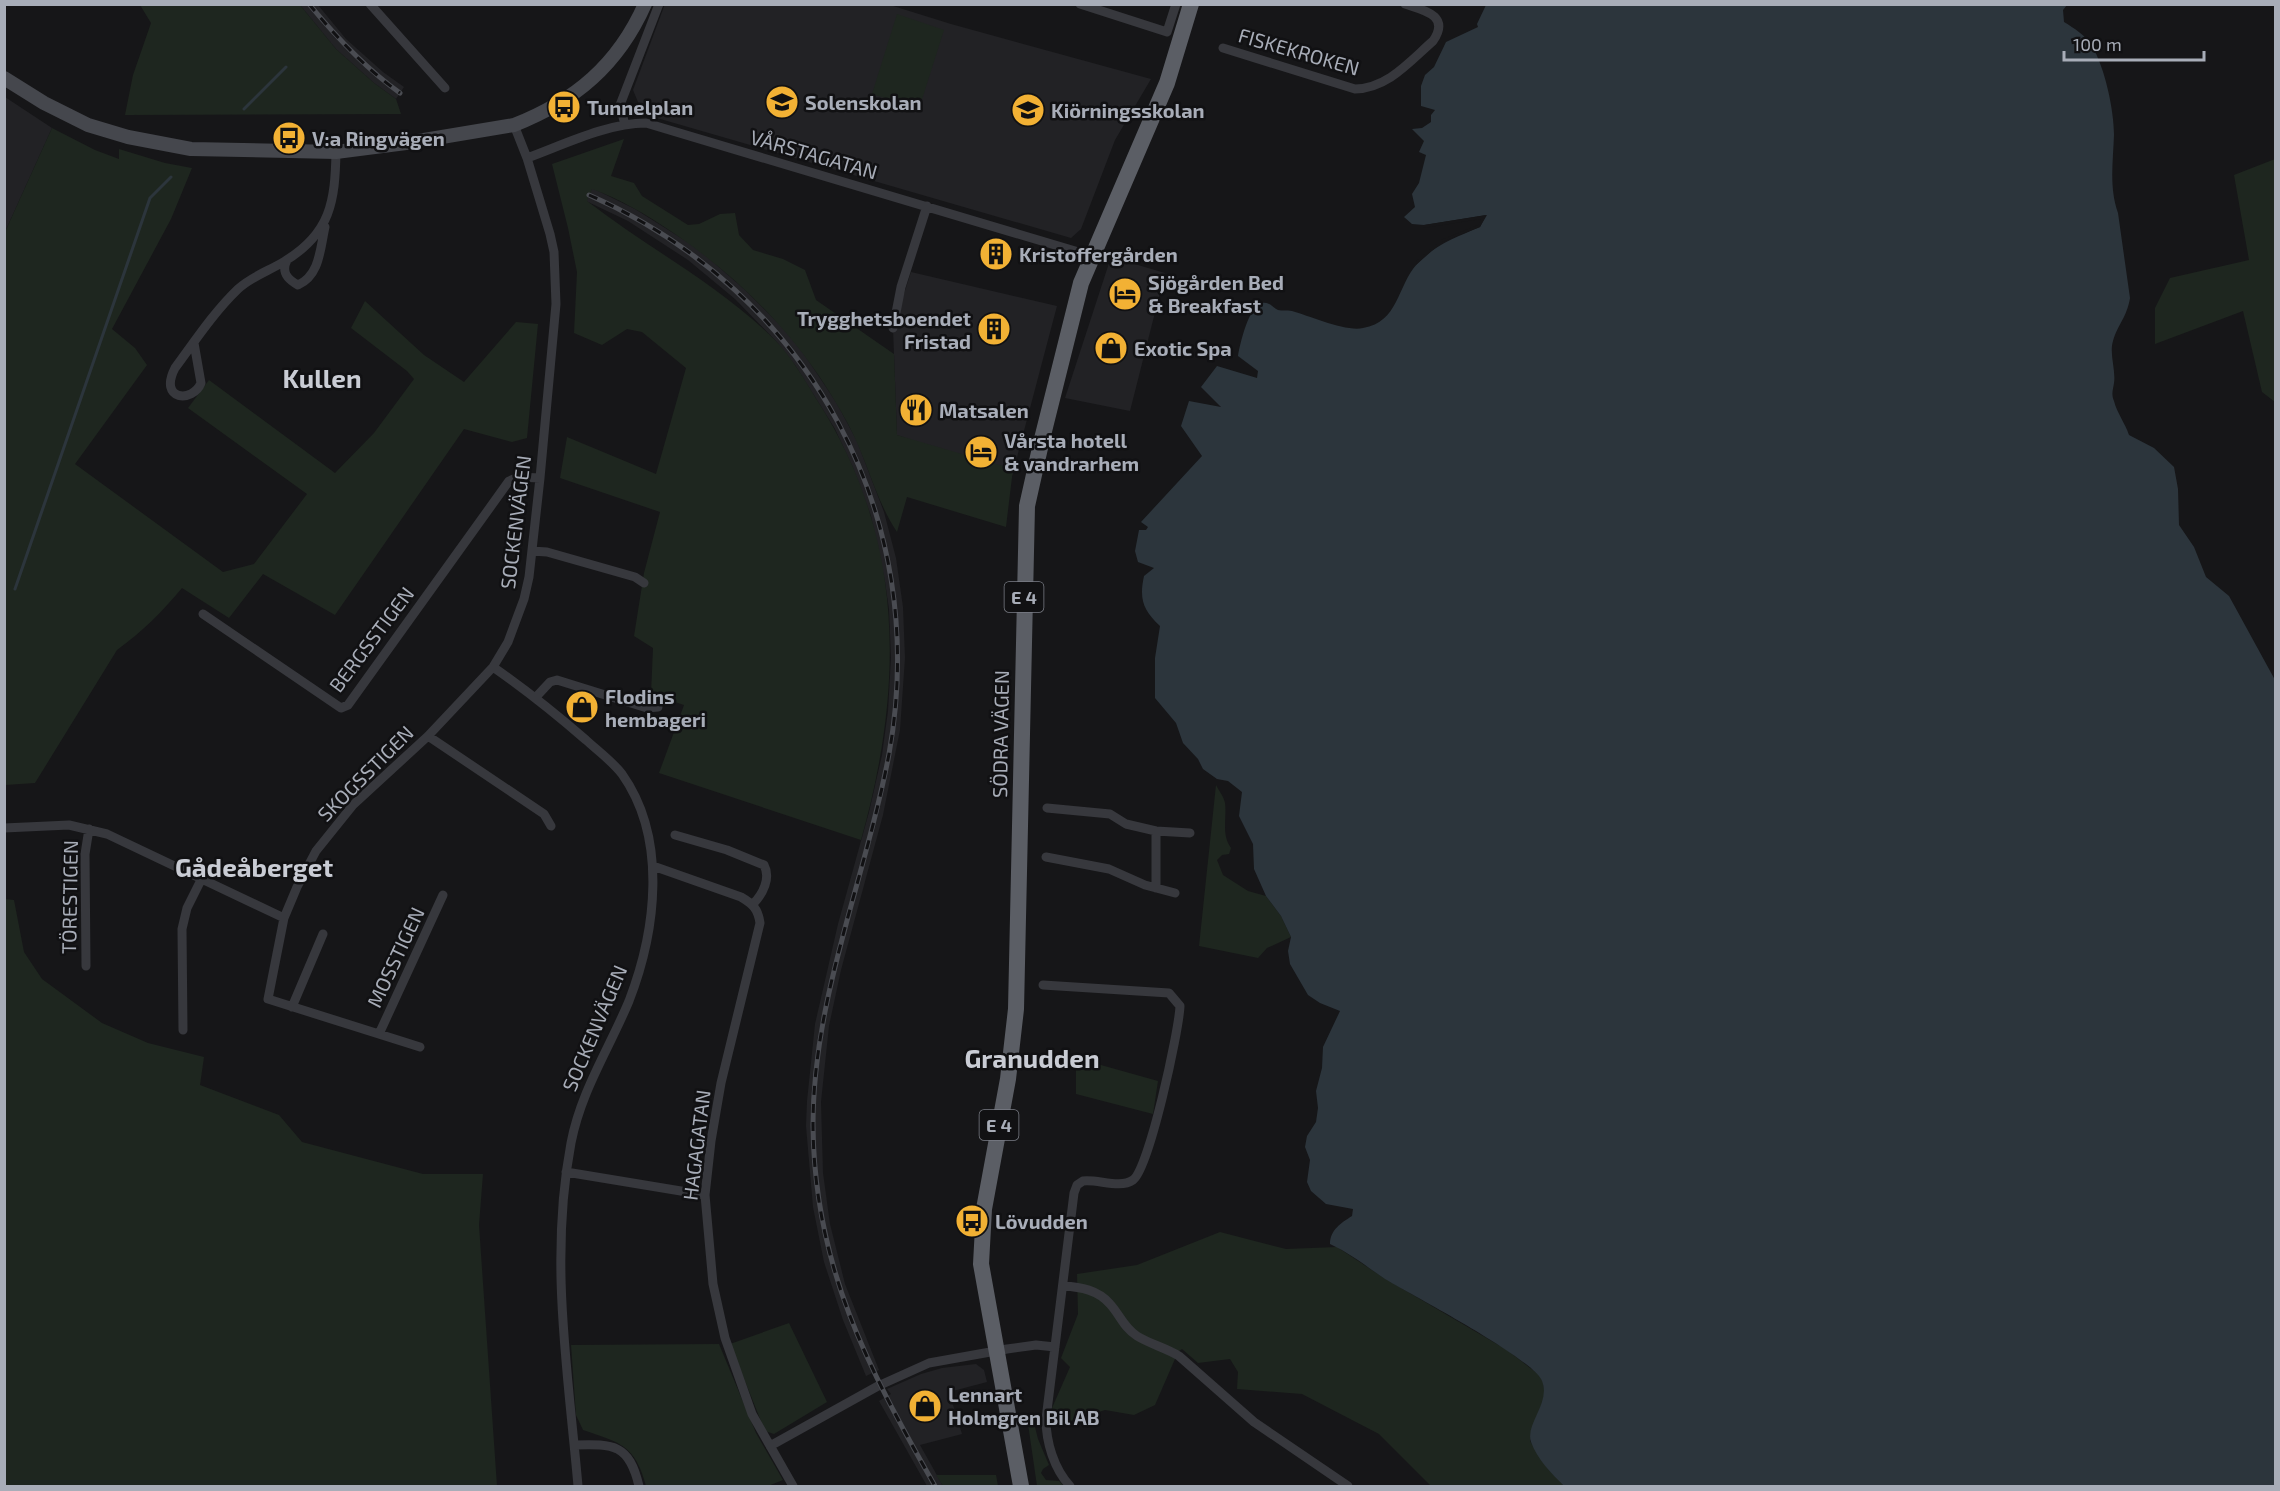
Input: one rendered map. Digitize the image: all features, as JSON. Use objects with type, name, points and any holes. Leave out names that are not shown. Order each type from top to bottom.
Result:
[{"type":"highway","name":"SÖDRA VÄGEN","points":[[1021,1486],[981,1264],[984,1209],[1008,1079],[1016,1009],[1028,506],[1074,305],[1092,256],[1167,83],[1191,4]]},
{"type":"main road","points":[[4,78],[66,115],[128,137],[191,149],[336,152],[406,144],[514,125],[544,111],[589,82],[606,66],[618,52],[645,4]]},
{"type":"street","points":[[370,4],[445,88]]},
{"type":"street","points":[[625,125],[620,105],[659,4]]},
{"type":"street","points":[[1080,4],[1167,32],[1176,4]]},
{"type":"street","name":"FISKEKROKEN","points":[[1223,48],[1355,89],[1366,88],[1389,80],[1433,41],[1437,33],[1438,22],[1432,13],[1405,4]]},
{"type":"street","name":"VÅRSTAGATAN","points":[[527,158],[625,125],[645,123],[1092,256]]},
{"type":"street","name":"SOCKENVÄGEN","points":[[514,125],[527,158],[550,234],[556,304],[529,578],[517,621],[493,668],[536,697],[621,773],[631,789],[647,829],[653,866],[650,912],[644,952],[628,1004],[577,1113],[566,1172],[562,1215],[561,1318],[578,1486]]},
{"type":"street","points":[[287,260],[284,269],[286,276],[298,285],[308,281],[314,272],[335,186],[336,152]]},
{"type":"street","points":[[893,328],[901,287],[927,206]]},
{"type":"street","points":[[194,343],[201,383],[199,389],[193,394],[179,395],[170,387],[170,378],[175,368],[224,303],[249,280],[287,260],[317,235],[326,221]]},
{"type":"street","name":"BERGSSTIGEN","points":[[202,614],[340,708],[348,705],[509,482],[518,477],[540,478]]},
{"type":"street","points":[[532,551],[547,552],[635,577],[644,583]]},
{"type":"street","name":"SKOGSSTIGEN","points":[[284,918],[308,865],[332,829],[352,805],[428,736],[493,668]]},
{"type":"street","points":[[536,697],[550,682],[557,680],[646,708],[658,707]]},
{"type":"street","points":[[428,736],[544,814],[550,826]]},
{"type":"street","points":[[1047,808],[1110,814],[1126,824],[1156,831],[1190,833]]},
{"type":"street","points":[[4,828],[45,824],[89,829],[125,842],[284,918]]},
{"type":"street","name":"TÖRESTIGEN","points":[[86,966],[85,854],[89,829]]},
{"type":"street","points":[[1156,831],[1156,888]]},
{"type":"street","points":[[653,866],[741,897],[753,904],[759,898],[767,879],[764,865],[737,853],[675,834]]},
{"type":"street","points":[[1046,857],[1109,869],[1174,893]]},
{"type":"street","points":[[183,1030],[182,929],[187,908],[201,880]]},
{"type":"street","name":"MOSSTIGEN","points":[[379,1034],[443,895]]},
{"type":"street","name":"HAGAGATAN","points":[[753,904],[759,913],[760,923],[715,1112],[705,1195],[713,1284],[723,1329],[742,1389],[793,1486]]},
{"type":"street","name":"MOSSTIGEN","points":[[284,918],[268,999],[420,1047]]},
{"type":"street","points":[[292,1006],[322,934]]},
{"type":"street","points":[[1043,985],[1169,993],[1180,1006],[1154,1129],[1142,1170],[1130,1182],[1083,1181],[1077,1185],[1074,1193],[1046,1437],[1054,1459],[1070,1486]]},
{"type":"street","points":[[566,1172],[705,1195]]},
{"type":"street","points":[[1064,1286],[1079,1287],[1100,1295],[1110,1304],[1127,1328],[1137,1336],[1165,1347],[1179,1356],[1254,1422],[1348,1486]]},
{"type":"street","points":[[770,1446],[913,1369],[952,1357],[996,1350],[1036,1345],[1055,1347]]},
{"type":"street","points":[[574,1445],[610,1445],[621,1450],[630,1459],[639,1486]]},
{"type":"shaded area","points":[[665,4],[890,5],[1151,79],[1115,140],[1081,229],[1071,238],[643,114],[633,90]]},
{"type":"shaded area","points":[[140,5],[300,5],[336,49],[396,99],[401,114],[125,115],[133,75],[151,23]]},
{"type":"shaded area","points":[[300,5],[318,5],[346,39],[383,72],[404,87],[396,99],[336,49]]},
{"type":"shaded area","points":[[1486,5],[2067,5],[2063,10],[2064,22],[2089,42],[2097,55],[2105,77],[2112,114],[2113,184],[2130,298],[2112,346],[2113,399],[2129,435],[2154,448],[2174,467],[2178,489],[2179,525],[2194,547],[2206,577],[2229,596],[2275,680],[2275,1486],[1564,1486],[1541,1460],[1531,1442],[1531,1428],[1541,1405],[1544,1389],[1542,1381],[1534,1371],[1496,1343],[1385,1279],[1330,1244],[1334,1231],[1352,1216],[1353,1209],[1326,1204],[1311,1191],[1307,1182],[1310,1160],[1305,1147],[1307,1136],[1316,1122],[1318,1108],[1316,1091],[1322,1068],[1323,1047],[1340,1011],[1308,995],[1290,964],[1288,951],[1291,937],[1281,916],[1266,896],[1254,869],[1253,844],[1239,816],[1242,792],[1228,781],[1217,779],[1203,769],[1198,759],[1183,743],[1176,723],[1155,698],[1155,658],[1160,626],[1146,609],[1142,598],[1144,576],[1154,568],[1138,562],[1135,551],[1139,530],[1146,530],[1148,527],[1141,522],[1202,456],[1181,426],[1189,401],[1221,407],[1201,387],[1217,366],[1257,378],[1258,371],[1238,356],[1249,317],[1257,305],[1267,303],[1278,310],[1292,311],[1347,328],[1363,328],[1375,324],[1391,311],[1410,273],[1424,257],[1446,242],[1480,227],[1486,215],[1424,225],[1412,224],[1404,217],[1415,207],[1412,194],[1419,183],[1426,155],[1419,152],[1424,141],[1412,129],[1422,128],[1431,122],[1431,115],[1435,110],[1421,106],[1421,86],[1425,75],[1434,67],[1446,42],[1478,27],[1477,24]]},
{"type":"shaded area","points":[[897,14],[944,30],[919,109],[872,94]]},
{"type":"shaded area","points":[[5,97],[52,128],[5,232]]},
{"type":"shaded area","points":[[52,128],[95,150],[119,159],[119,149],[165,163],[192,168],[171,219],[112,329],[135,348],[147,365],[75,464],[223,572],[254,564],[307,494],[188,408],[209,380],[335,473],[374,433],[414,379],[407,371],[351,328],[365,301],[424,355],[464,382],[516,322],[538,324],[527,438],[512,442],[464,429],[335,615],[263,574],[229,618],[182,588],[152,621],[117,650],[35,783],[5,785],[5,232]]},
{"type":"shaded area","points":[[624,139],[611,176],[634,183],[642,196],[688,225],[699,224],[720,214],[735,213],[739,235],[753,250],[783,259],[805,270],[816,300],[894,354],[897,435],[1013,469],[1006,527],[907,497],[897,532],[883,506],[848,424],[813,368],[772,317],[725,272],[699,251],[633,208],[592,189],[587,201],[732,302],[776,341],[803,377],[846,452],[867,505],[881,560],[888,614],[889,670],[885,726],[875,783],[861,840],[659,773],[684,705],[651,694],[653,648],[634,636],[644,573],[660,512],[560,478],[567,437],[656,474],[686,368],[642,332],[627,329],[602,345],[574,333],[577,272],[552,164]]},
{"type":"shaded area","points":[[2275,159],[2275,402],[2262,392],[2243,311],[2155,344],[2155,308],[2170,278],[2249,260],[2234,175]]},
{"type":"shaded area","points":[[592,188],[635,209],[697,248],[744,289],[787,332],[836,402],[857,441],[884,512],[896,558],[903,607],[905,658],[900,730],[883,815],[841,970],[829,1026],[821,1102],[823,1173],[830,1224],[845,1284],[879,1370],[866,1376],[843,1320],[824,1262],[813,1207],[806,1126],[815,1024],[838,924],[869,812],[882,755],[888,711],[891,658],[889,609],[871,516],[835,429],[795,365],[776,341],[735,299],[688,260],[628,221],[586,201]]},
{"type":"shaded area","points":[[1111,257],[1165,273],[1130,411],[1065,398]]},
{"type":"shaded area","points":[[911,272],[1057,306],[1012,476],[897,435],[893,328]]},
{"type":"shaded area","points":[[1216,785],[1225,803],[1225,832],[1231,848],[1229,854],[1222,855],[1217,860],[1223,875],[1248,891],[1266,896],[1281,916],[1291,937],[1267,948],[1258,958],[1199,946]]},
{"type":"shaded area","points":[[5,899],[14,900],[24,952],[42,979],[102,1023],[148,1043],[204,1057],[200,1085],[279,1115],[302,1142],[423,1174],[483,1174],[479,1225],[497,1486],[5,1486]]},
{"type":"shaded area","points":[[1076,1058],[1158,1081],[1153,1114],[1076,1094]]},
{"type":"shaded area","points":[[1220,1232],[1286,1249],[1337,1247],[1384,1278],[1507,1350],[1538,1374],[1543,1382],[1545,1395],[1530,1441],[1545,1465],[1564,1486],[1431,1486],[1379,1434],[1302,1394],[1237,1389],[1238,1372],[1230,1359],[1198,1363],[1182,1349],[1178,1352],[1155,1405],[1134,1415],[1105,1410],[1052,1427],[1052,1408],[1070,1367],[1061,1358],[1078,1314],[1077,1274],[1137,1265]]},
{"type":"shaded area","points":[[789,1323],[827,1402],[774,1434],[765,1431],[730,1344]]},
{"type":"shaded area","points":[[719,1344],[756,1433],[783,1480],[768,1486],[646,1486],[637,1462],[625,1447],[583,1430],[576,1415],[571,1345]]},
{"type":"shaded area","points":[[976,1364],[984,1370],[987,1382],[949,1392],[962,1434],[920,1445],[943,1486],[927,1486],[879,1401],[891,1394],[887,1389],[921,1374],[942,1368]]},
{"type":"shaded area","points":[[1034,1423],[1049,1465],[1041,1473],[1046,1480],[1059,1481],[1064,1486],[1037,1486],[1028,1424]]},
{"type":"shaded area","points":[[936,1475],[996,1475],[998,1486],[943,1486]]},
{"type":"pier","points":[[1487,215],[1480,227],[1442,242],[1416,265],[1417,260],[1441,240],[1478,225],[1481,219],[1423,228],[1424,225]]},
{"type":"waterway","points":[[244,109],[286,67]]},
{"type":"waterway","points":[[15,589],[150,198],[171,177]]},
{"type":"railway","points":[[309,4],[352,52],[400,93]]},
{"type":"railway","points":[[589,195],[667,237],[735,290],[792,352],[838,422],[871,498],[891,580],[897,666],[889,754],[842,938],[822,1030],[815,1077],[813,1125],[816,1176],[823,1224],[834,1270],[849,1314],[888,1400],[935,1486]]},
{"type":"place","name":"Solenskolan","points":[[782,102]]},
{"type":"place","name":"Tunnelplan","points":[[564,107]]},
{"type":"place","name":"Kiörningsskolan","points":[[1028,110]]},
{"type":"place","name":"V:a Ringvägen","points":[[289,138]]},
{"type":"place","name":"Kristoffergården","points":[[996,254]]},
{"type":"place","name":"Sjögården Bed & Breakfast","points":[[1125,294]]},
{"type":"place","name":"Trygghetsboendet Fristad","points":[[994,329]]},
{"type":"place","name":"Exotic Spa","points":[[1111,348]]},
{"type":"place","name":"Matsalen","points":[[916,410]]},
{"type":"place","name":"Vårsta hotell & vandrarhem","points":[[981,452]]},
{"type":"place","name":"Flodins hembageri","points":[[582,707]]},
{"type":"place","name":"Lövudden","points":[[972,1221]]},
{"type":"place","name":"Lennart Holmgren Bil AB","points":[[925,1406]]},
{"type":"district","name":"Kullen","points":[[322,377]]},
{"type":"district","name":"Gådeåberget","points":[[254,866]]},
{"type":"district","name":"Granudden","points":[[1032,1057]]}]
